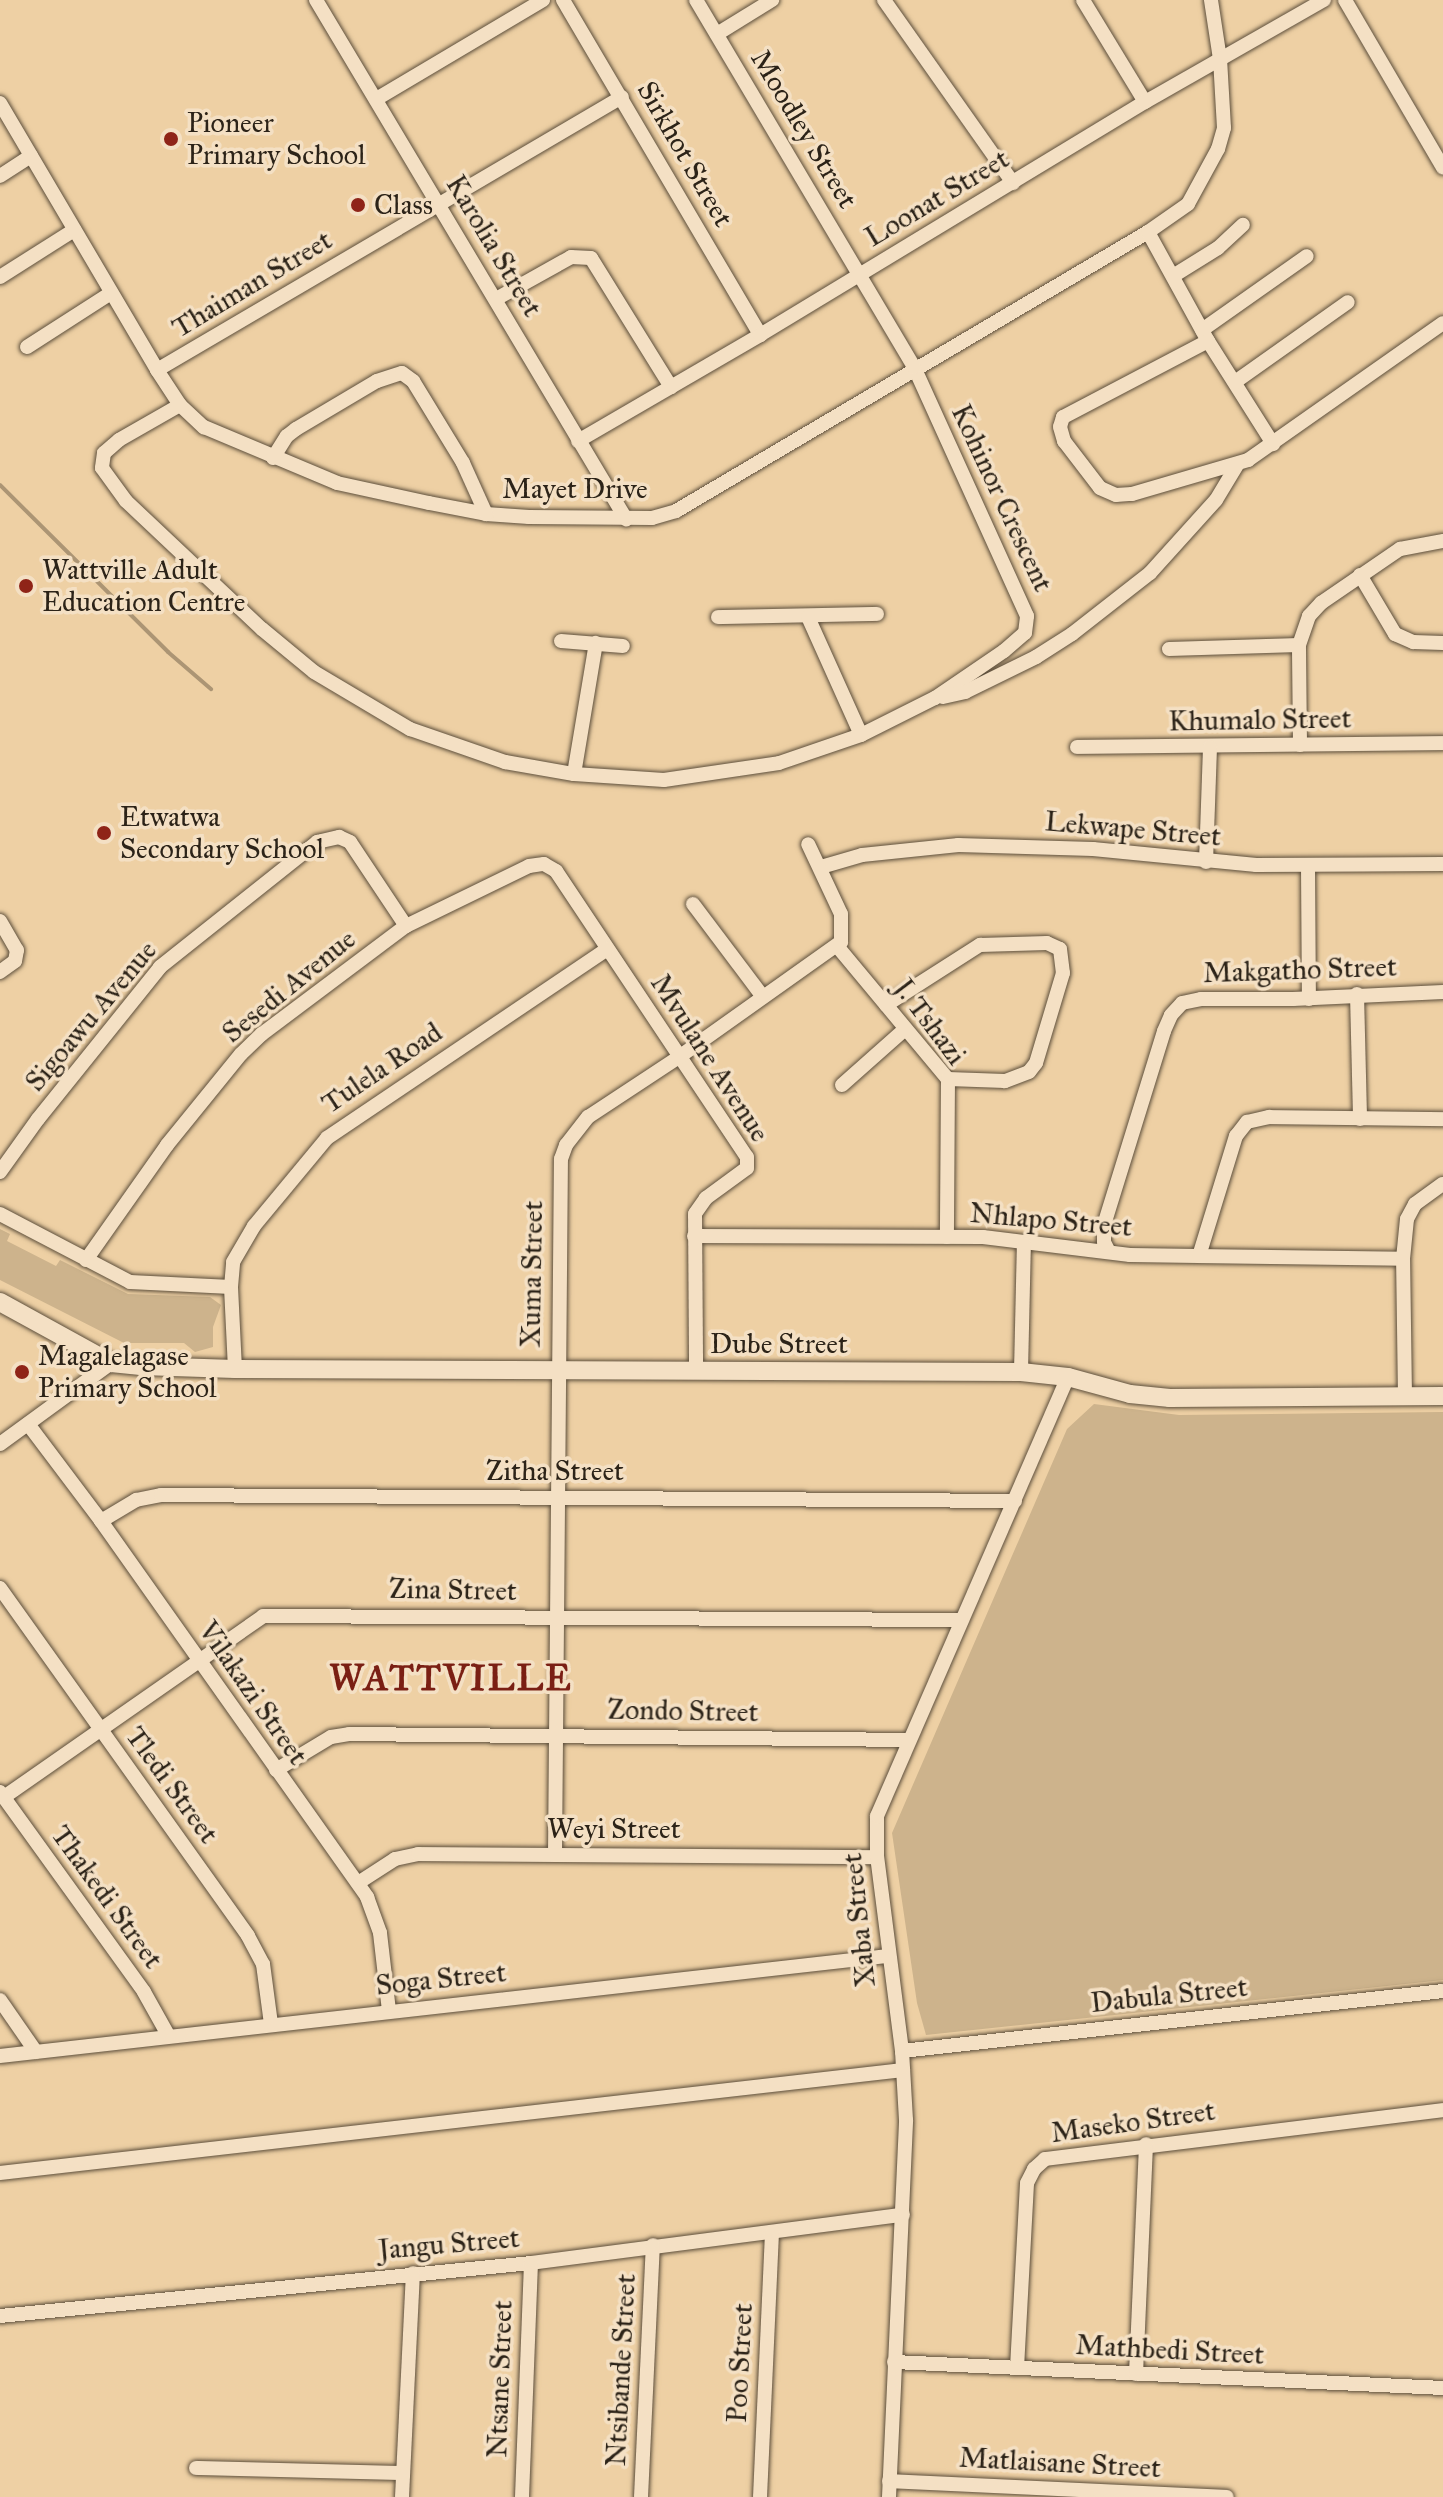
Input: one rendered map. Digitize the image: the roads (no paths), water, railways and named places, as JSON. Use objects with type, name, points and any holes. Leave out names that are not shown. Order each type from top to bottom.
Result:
[{"type":"street","name":"Karolia Street","points":[[316,0],[378,98],[626,519]]},
{"type":"street","points":[[378,98],[543,0]]},
{"type":"street","name":"Sirkhot Street","points":[[563,0],[760,335]]},
{"type":"street","name":"Moodley Street","points":[[696,0],[914,367]]},
{"type":"street","points":[[717,34],[772,0]]},
{"type":"street","points":[[884,0],[1013,183]]},
{"type":"street","points":[[1083,0],[1145,102]]},
{"type":"street","name":"Mayet Drive","points":[[2,113],[180,405],[214,433],[337,483],[486,514],[652,518],[676,511],[914,367],[1148,232],[1188,204],[1218,149],[1225,116],[1211,0]]},
{"type":"street","name":"Loonat Street","points":[[578,441],[760,335],[1145,102],[1324,0]]},
{"type":"street","points":[[1345,0],[1443,168]]},
{"type":"street","name":"Thaiman Street","points":[[157,370],[622,97]]},
{"type":"street","points":[[0,176],[31,156]]},
{"type":"street","points":[[1173,276],[1218,248],[1243,225]]},
{"type":"street","points":[[0,277],[74,230]]},
{"type":"street","points":[[1148,232],[1205,335],[1273,444]]},
{"type":"street","points":[[1307,256],[1205,335],[1072,409],[1063,417],[1061,432],[1096,484],[1116,495],[1132,494],[1237,465],[1273,444],[1443,323]]},
{"type":"street","points":[[496,299],[571,257],[591,258],[671,387]]},
{"type":"street","points":[[27,347],[111,293]]},
{"type":"street","points":[[1235,382],[1348,302]]},
{"type":"street","name":"Kohinor Crescent","points":[[180,405],[109,447],[101,458],[102,468],[126,501],[243,612],[314,672],[410,729],[505,762],[574,774],[664,780],[779,763],[861,735],[935,698],[1025,633],[1028,622],[914,367]]},
{"type":"street","points":[[273,458],[287,436],[296,429],[377,381],[402,373],[413,381],[463,463],[486,514]]},
{"type":"street","points":[[935,698],[965,692],[1072,634],[1150,573],[1184,539],[1216,500],[1237,465]]},
{"type":"street","points":[[1300,745],[1299,645],[1309,616],[1360,575],[1410,545],[1443,541]]},
{"type":"street","points":[[1360,575],[1395,634],[1413,642],[1443,643]]},
{"type":"street","points":[[718,617],[877,614]]},
{"type":"street","points":[[808,617],[861,735]]},
{"type":"street","points":[[561,641],[623,646]]},
{"type":"street","points":[[574,774],[596,643]]},
{"type":"street","points":[[1169,649],[1299,645]]},
{"type":"street","name":"Khumalo Street","points":[[1077,747],[1443,743]]},
{"type":"street","points":[[1206,862],[1210,747]]},
{"type":"street","name":"Sigoawu Avenue","points":[[0,1172],[38,1119],[160,967],[317,842],[339,837],[350,842],[406,926]]},
{"type":"street","points":[[808,844],[821,867],[842,921],[843,936],[837,946]]},
{"type":"street","name":"Lekwape Street","points":[[821,867],[862,855],[958,845],[1093,849],[1206,862],[1308,866],[1443,864]]},
{"type":"street","name":"Mvulane Avenue","points":[[507,876],[537,864],[556,871],[743,1149],[749,1164],[698,1207],[694,1236],[696,1371]]},
{"type":"street","points":[[1308,866],[1309,999]]},
{"type":"street","name":"Sesedi Avenue","points":[[86,1260],[167,1145],[241,1054],[406,926],[507,876]]},
{"type":"street","points":[[693,904],[763,997]]},
{"type":"street","points":[[0,921],[13,941],[17,956],[0,972]]},
{"type":"street","points":[[886,1005],[980,945],[1047,943],[1060,949],[1063,973],[1036,1063],[1029,1072],[1005,1081],[948,1079]]},
{"type":"street","name":"Xuma Street","points":[[555,1855],[559,1185],[566,1145],[588,1117],[837,946]]},
{"type":"street","name":"J. Tshazi","points":[[837,946],[948,1079],[947,1237]]},
{"type":"street","name":"Tulela Road","points":[[235,1369],[231,1287],[238,1249],[327,1138],[607,949]]},
{"type":"street","name":"Makgatho Street","points":[[1108,1250],[1104,1242],[1104,1225],[1164,1031],[1175,1008],[1189,1000],[1201,999],[1309,999],[1357,994],[1443,992]]},
{"type":"street","points":[[1357,994],[1360,1119]]},
{"type":"street","points":[[842,1085],[905,1029]]},
{"type":"street","points":[[1199,1256],[1236,1136],[1247,1122],[1269,1117],[1443,1119]]},
{"type":"street","points":[[1405,1397],[1403,1259],[1410,1210],[1443,1184]]},
{"type":"street","points":[[0,1214],[130,1282],[231,1287]]},
{"type":"street","name":"Nhlapo Street","points":[[694,1236],[983,1237],[1130,1255],[1403,1259]]},
{"type":"street","points":[[1021,1372],[1024,1244]]},
{"type":"street","points":[[0,1302],[111,1363],[0,1444]]},
{"type":"street","name":"Dube Street","points":[[111,1363],[235,1369],[1021,1372],[1068,1377],[1130,1394],[1170,1398],[1443,1396]]},
{"type":"street","name":"Xaba Street","points":[[889,2497],[906,2148],[902,2051],[877,1857],[877,1816],[1068,1377]]},
{"type":"street","name":"Vilakazi Street","points":[[28,1424],[101,1521],[358,1883],[377,1917],[389,2011]]},
{"type":"street","name":"Zitha Street","points":[[101,1521],[136,1500],[161,1495],[1015,1501]]},
{"type":"street","name":"Tledi Street","points":[[0,1588],[248,1936],[263,1964],[271,2024]]},
{"type":"street","name":"Zina Street","points":[[2,1795],[256,1619],[270,1615],[960,1620]]},
{"type":"street","name":"Zondo Street","points":[[276,1770],[340,1735],[908,1740]]},
{"type":"street","name":"Thakedi Street","points":[[2,1795],[144,1992],[168,2035]]},
{"type":"street","name":"Weyi Street","points":[[358,1883],[404,1856],[877,1857]]},
{"type":"street","name":"Soga Street","points":[[0,2056],[888,1956]]},
{"type":"street","name":"Dabula Street","points":[[902,2051],[1443,1991]]},
{"type":"street","points":[[0,2000],[36,2052]]},
{"type":"street","points":[[0,2173],[903,2070]]},
{"type":"street","name":"Maseko Street","points":[[1017,2368],[1030,2175],[1039,2163],[1052,2156],[1443,2110]]},
{"type":"street","points":[[1136,2374],[1146,2144]]},
{"type":"street","name":"Jangu Street","points":[[0,2316],[531,2263],[903,2215]]},
{"type":"street","name":"Poo Street","points":[[760,2497],[772,2232]]},
{"type":"street","name":"Ntsibande Street","points":[[641,2497],[653,2245]]},
{"type":"street","name":"Ntsane Street","points":[[522,2497],[531,2263]]},
{"type":"street","points":[[402,2497],[413,2273]]},
{"type":"street","name":"Mathbedi Street","points":[[894,2362],[1443,2388]]},
{"type":"street","points":[[196,2468],[403,2473]]},
{"type":"street","name":"Matlaisane Street","points":[[889,2481],[1227,2497]]},
{"type":"waterway","points":[[0,485],[168,652],[211,689]]},
{"type":"place","name":"Pioneer Primary School","points":[[171,139]]},
{"type":"place","name":"Class","points":[[358,205]]},
{"type":"place","name":"Wattville Adult Education Centre","points":[[26,586]]},
{"type":"place","name":"Etwatwa Secondary School","points":[[104,833]]},
{"type":"place","name":"Magalelagase Primary School","points":[[22,1372]]},
{"type":"district","name":"WATTVILLE","points":[[451,1679]]}]
